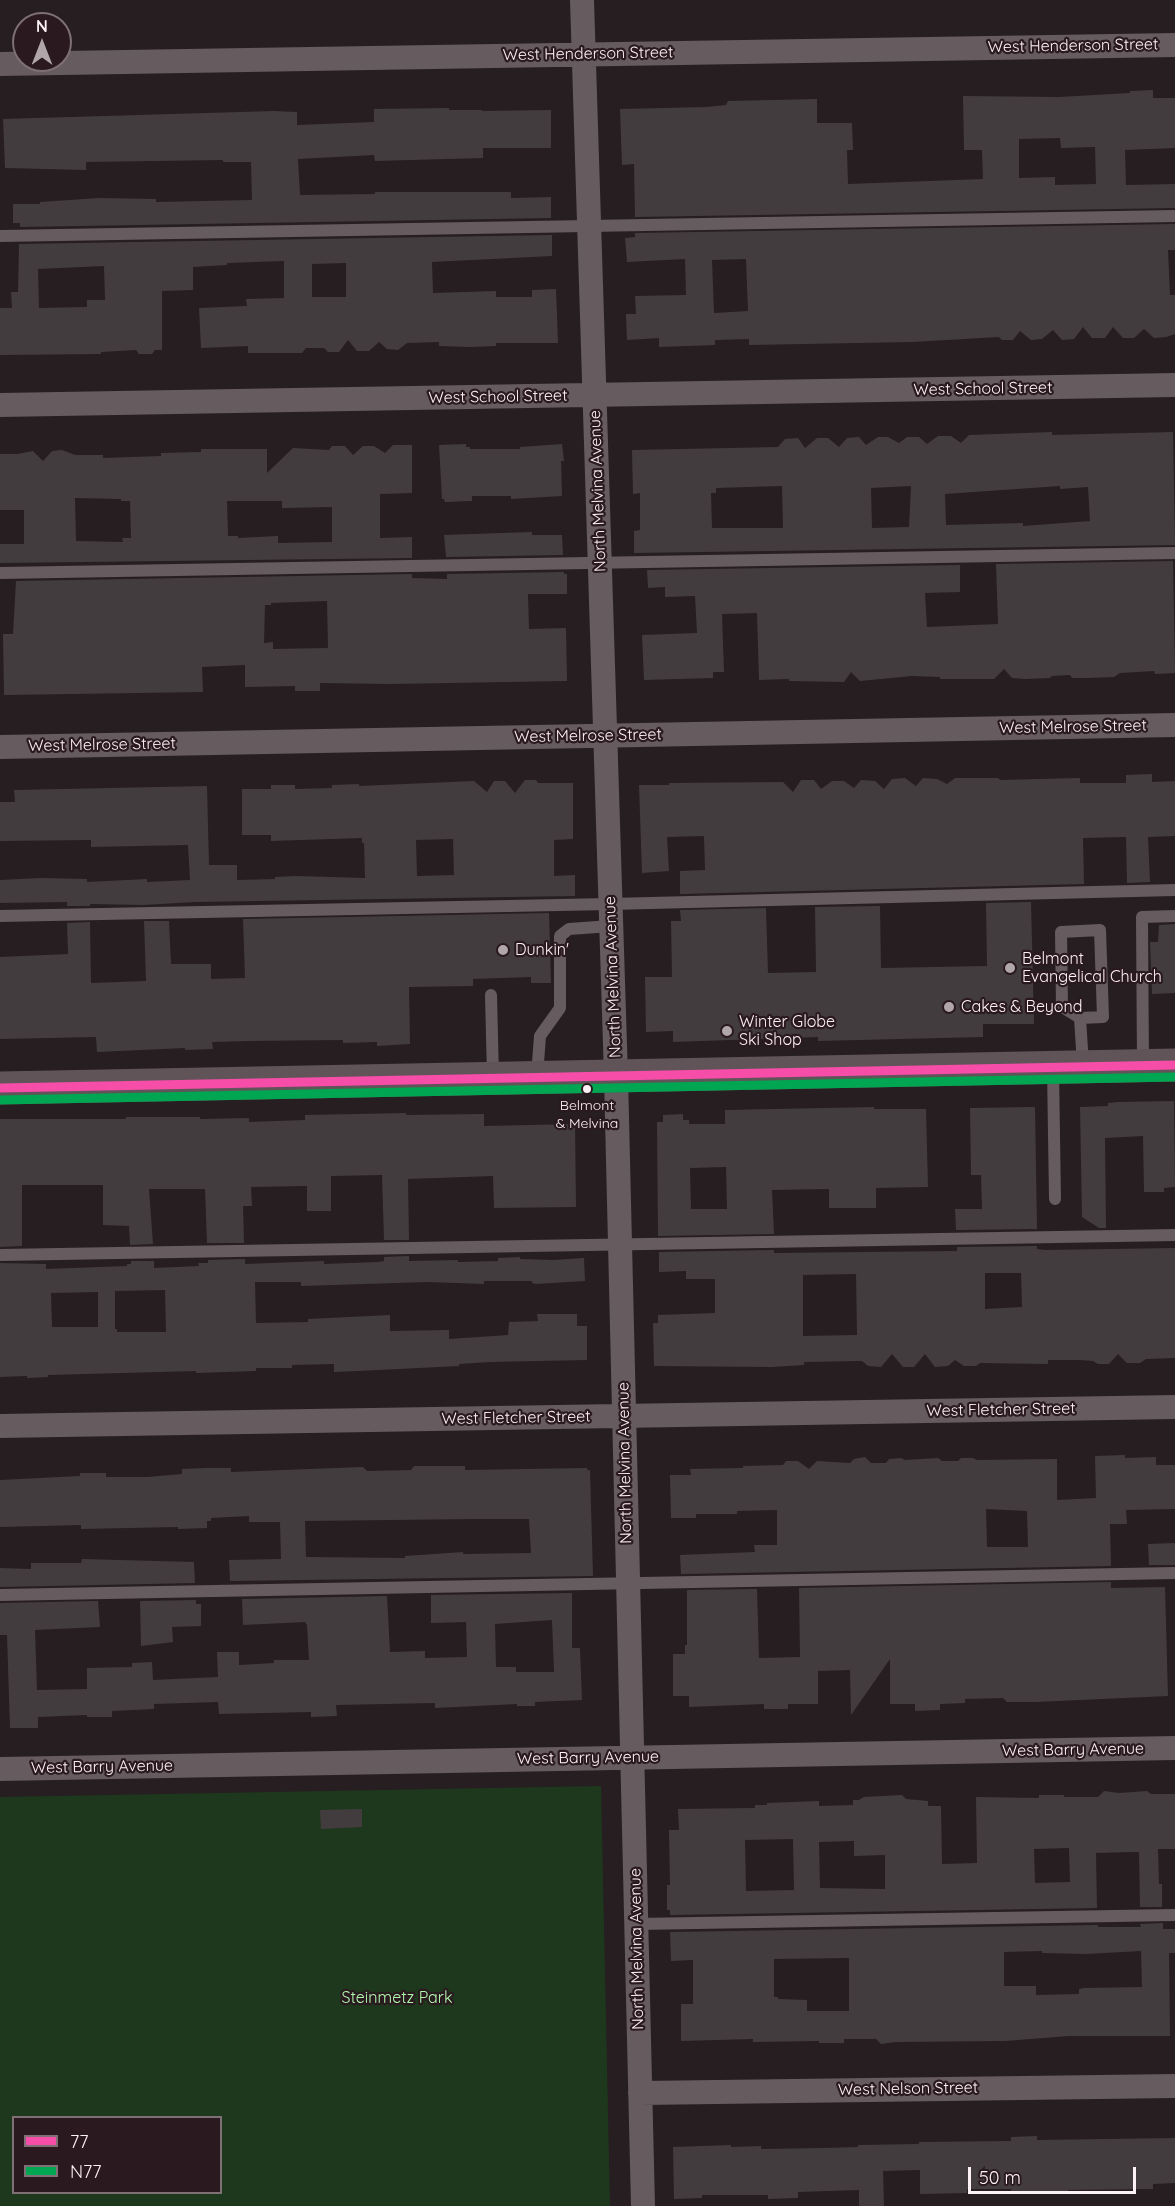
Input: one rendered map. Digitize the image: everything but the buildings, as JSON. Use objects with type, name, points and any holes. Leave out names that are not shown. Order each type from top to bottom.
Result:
[{"type":"main road","points":[[0,1088],[1175,1065]]},
{"type":"street","name":"North Melvina Avenue","points":[[582,0],[616,1076],[643,2206]]},
{"type":"street","name":"West Henderson Street","points":[[0,64],[1175,45]]},
{"type":"street","name":"West School Street","points":[[0,405],[1175,385]]},
{"type":"street","name":"West Melrose Street","points":[[0,747],[1175,725]]},
{"type":"street","name":"West Fletcher Street","points":[[0,1426],[1175,1407]]},
{"type":"street","name":"West Barry Avenue","points":[[0,1769],[1175,1748]]},
{"type":"street","name":"West Nelson Street","points":[[640,2093],[1175,2086]]},
{"type":"lane","points":[[0,236],[1175,216]]},
{"type":"lane","points":[[0,573],[1175,553]]},
{"type":"lane","points":[[0,916],[611,915],[1175,890]]},
{"type":"lane","points":[[537,1078],[540,1036],[560,1008],[560,936],[569,929],[611,915]]},
{"type":"lane","points":[[1143,1066],[1142,917],[1175,916]]},
{"type":"lane","points":[[1100,930],[1103,1017],[1080,1018],[1062,1007],[1061,932],[1100,930]]},
{"type":"lane","points":[[491,995],[493,1078]]},
{"type":"lane","points":[[1055,1199],[1068,1067],[1080,1018]]},
{"type":"lane","points":[[0,1255],[1175,1235]]},
{"type":"lane","points":[[0,1595],[1175,1574]]},
{"type":"lane","points":[[636,1924],[1175,1915]]},
{"type":"green space","name":"Steinmetz Park","points":[[601,1786],[610,2206],[0,2206],[0,1797]]},
{"type":"transit line","name":"77","points":[[0,1088],[1175,1065]]},
{"type":"transit line","name":"N77","points":[[0,1100],[1175,1077]]},
{"type":"place","name":"Dunkin'","points":[[503,950]]},
{"type":"place","name":"Belmont Evangelical Church","points":[[1010,968]]},
{"type":"place","name":"Cakes & Beyond","points":[[949,1007]]},
{"type":"place","name":"Winter Globe Ski Shop","points":[[727,1031]]},
{"type":"place","name":"Belmont & Melvina","points":[[587,1089]]}]
